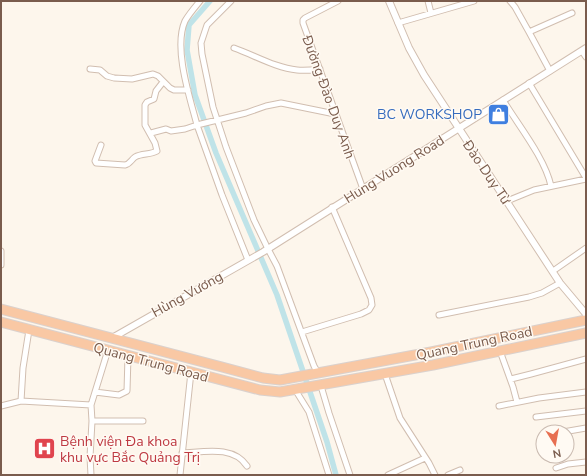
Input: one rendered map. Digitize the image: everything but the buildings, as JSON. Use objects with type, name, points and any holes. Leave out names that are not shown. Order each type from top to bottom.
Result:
[{"type":"highway","name":"Quang Trung Road","points":[[1,309],[222,367],[280,380],[431,352],[586,320]]},
{"type":"highway","points":[[29,330],[33,318]]},
{"type":"highway","name":"Quang Trung Road","points":[[1,322],[218,380],[260,390],[280,392],[433,365],[586,333]]},
{"type":"highway","points":[[108,350],[112,338]]},
{"type":"highway","points":[[431,352],[433,365]]},
{"type":"highway","points":[[218,380],[222,367]]},
{"type":"street","points":[[200,1],[185,21],[182,35],[181,52],[188,90],[198,125],[222,195],[250,259]]},
{"type":"street","points":[[231,1],[208,25],[201,43],[216,121],[266,250],[277,266],[317,374]]},
{"type":"street","name":"Đường Đào Duy Anh","points":[[338,1],[303,20],[335,114],[363,188]]},
{"type":"street","name":"Đào Duy Từ","points":[[389,1],[416,62],[560,283],[586,314]]},
{"type":"street","points":[[428,1],[431,13]]},
{"type":"street","points":[[398,23],[474,1]]},
{"type":"street","points":[[511,1],[550,71]]},
{"type":"street","points":[[529,32],[572,13]]},
{"type":"street","points":[[234,48],[282,67],[306,70],[320,69]]},
{"type":"street","points":[[584,50],[586,57]]},
{"type":"street","name":"Hung Vuong Road","points":[[266,250],[529,83],[584,50]]},
{"type":"street","points":[[90,69],[100,70],[107,76],[114,78],[132,78],[153,74],[158,76],[168,87],[173,90],[188,90]]},
{"type":"street","points":[[101,145],[95,161],[96,163],[125,165],[138,156],[157,151],[151,134],[145,125],[145,105],[147,102],[154,99],[156,91],[163,82]]},
{"type":"street","points":[[507,201],[534,190],[586,178],[529,83]]},
{"type":"street","points":[[503,100],[539,156],[548,175],[551,186]]},
{"type":"street","points":[[151,134],[166,129],[171,131],[185,129],[276,104],[287,104],[335,114]]},
{"type":"street","points":[[302,332],[361,314],[370,310],[372,305],[371,298],[332,207]]},
{"type":"street","points":[[553,271],[586,248]]},
{"type":"street","name":"Hùng Vương","points":[[112,338],[266,250]]},
{"type":"street","points":[[1,251],[1,265]]},
{"type":"street","points":[[439,315],[533,296],[542,293],[560,283]]},
{"type":"street","points":[[21,401],[29,330]]},
{"type":"street","points":[[91,475],[91,405],[108,350]]},
{"type":"street","points":[[500,351],[511,379],[517,402]]},
{"type":"street","points":[[95,392],[119,394],[127,391],[128,356]]},
{"type":"street","points":[[511,379],[586,359]]},
{"type":"street","points":[[180,475],[191,372]]},
{"type":"street","points":[[385,374],[399,415],[435,475]]},
{"type":"street","points":[[319,386],[350,475]]},
{"type":"street","points":[[298,390],[309,412],[328,475]]},
{"type":"street","points":[[499,406],[586,392]]},
{"type":"street","points":[[1,406],[21,401],[91,405]]},
{"type":"street","points":[[536,417],[586,411]]},
{"type":"street","points":[[92,421],[143,421]]},
{"type":"street","points":[[575,430],[586,428]]},
{"type":"street","points":[[182,453],[223,452],[243,459],[248,466]]},
{"type":"street","points":[[388,475],[425,458]]},
{"type":"street","points":[[556,468],[568,464],[586,462]]},
{"type":"street","points":[[448,475],[460,470]]},
{"type":"waterway","points":[[210,1],[189,25],[187,50],[195,95],[216,153],[277,295],[327,442],[336,475]]},
{"type":"place","name":"BC WORKSHOP","points":[[498,114]]},
{"type":"place","name":"Bệnh viện Đa khoa khu vực Bắc Quảng Trị","points":[[44,449]]}]
